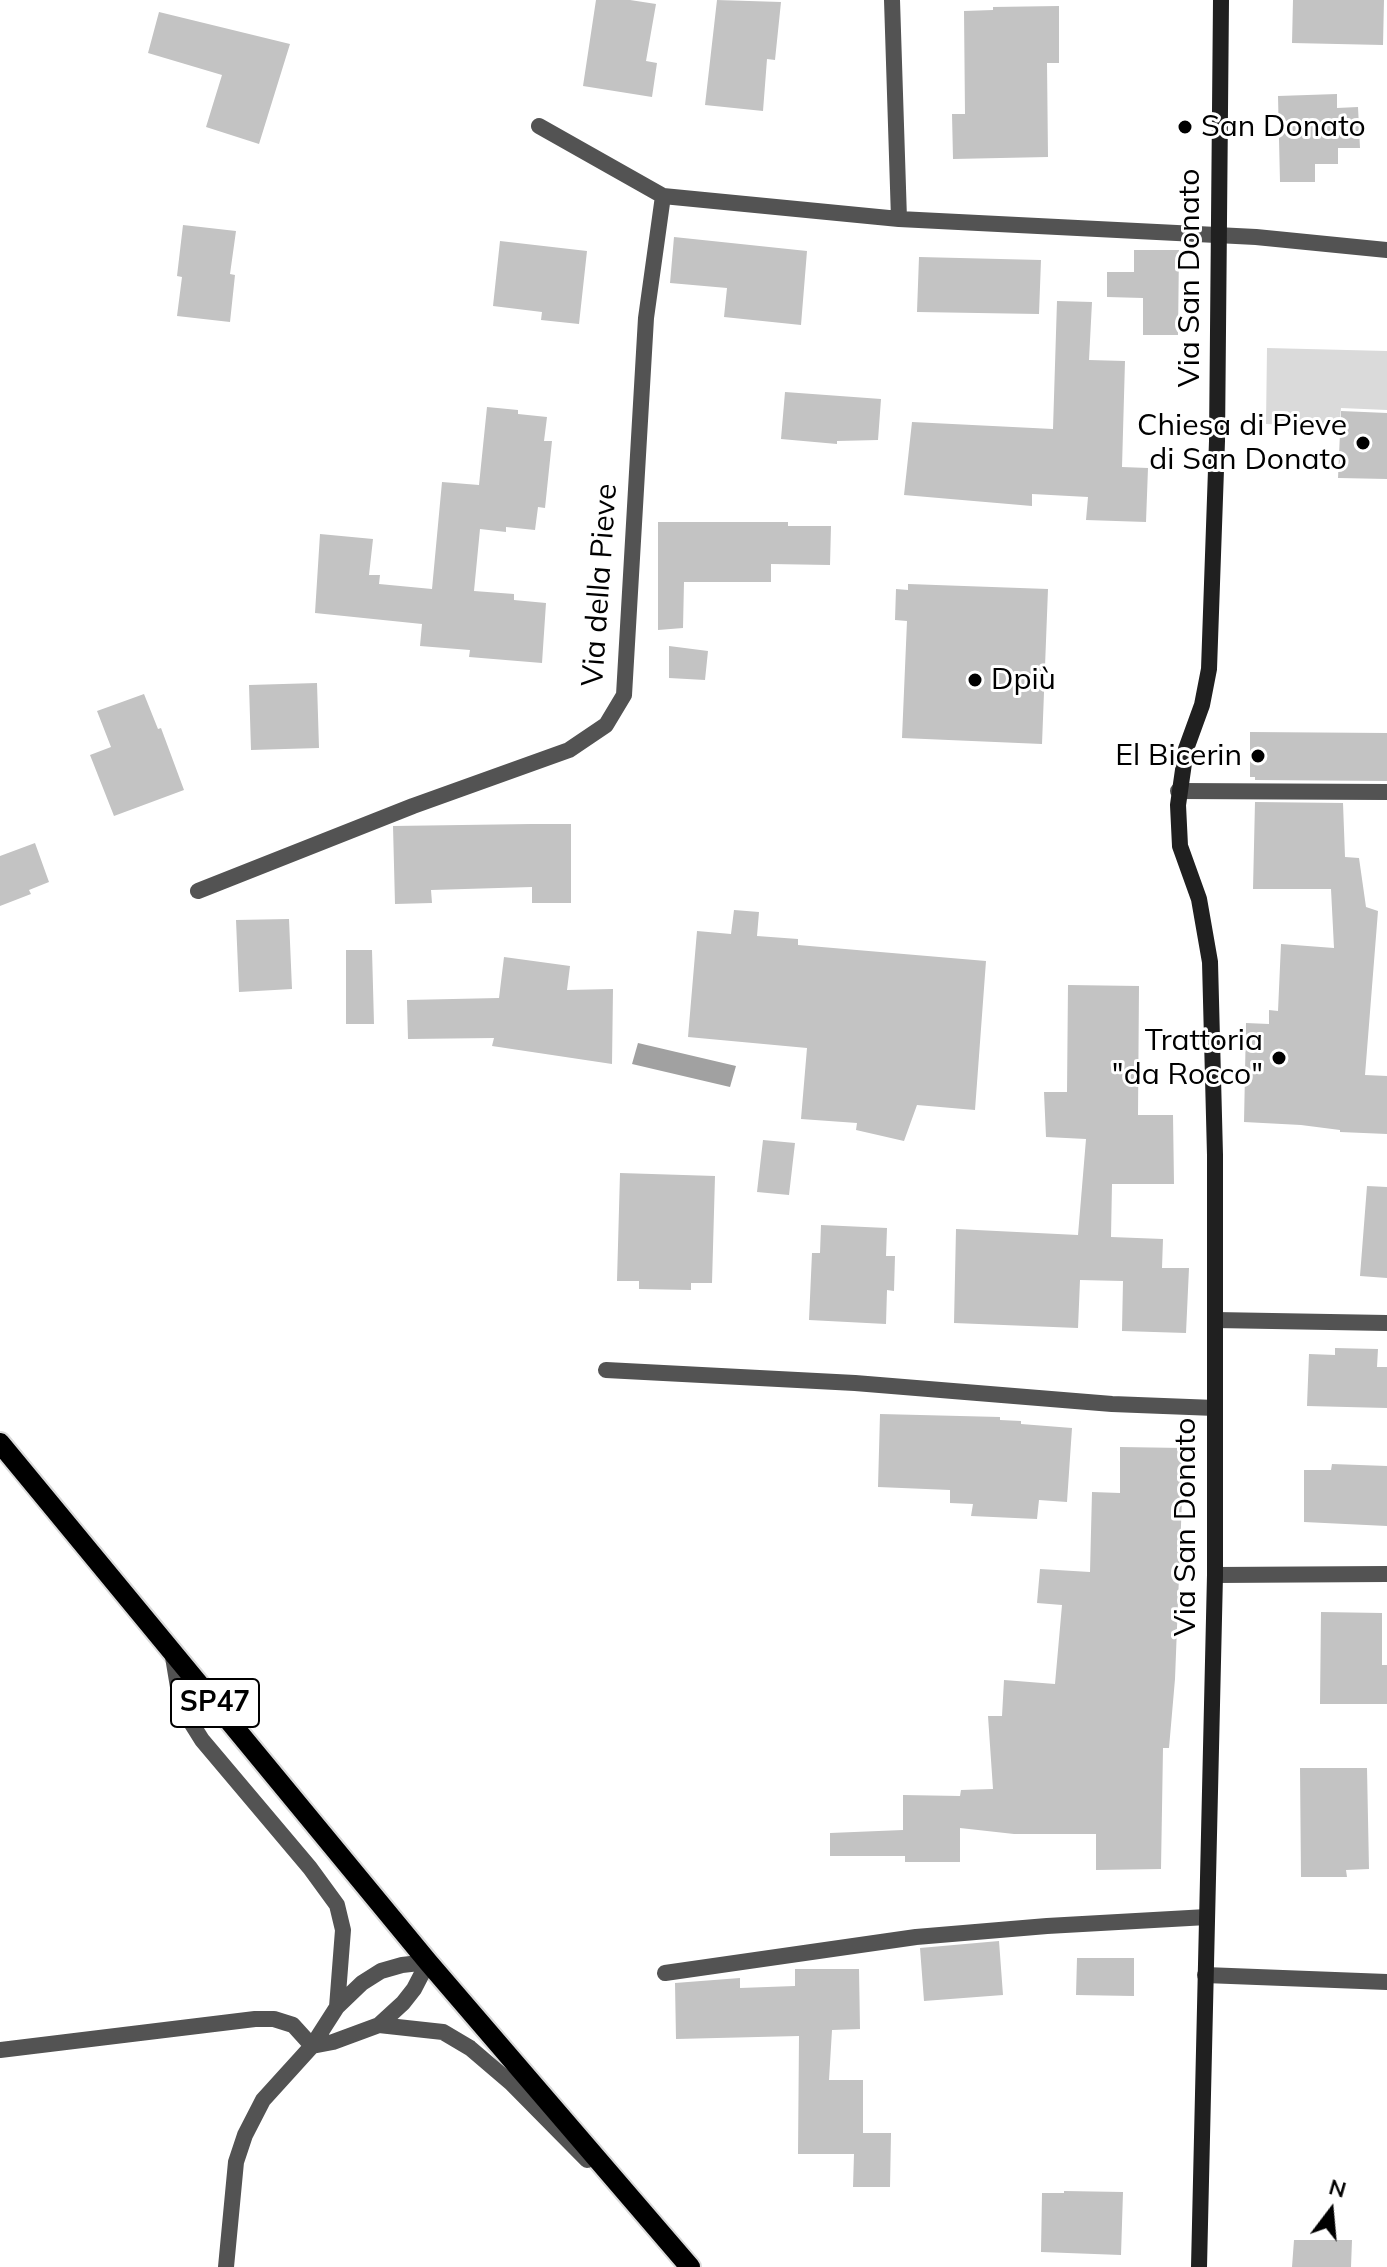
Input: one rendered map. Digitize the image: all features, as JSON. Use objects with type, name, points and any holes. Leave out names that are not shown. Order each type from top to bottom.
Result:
[{"type":"main road","name":"SP47","points":[[0,1443],[428,1962],[690,2267]]},
{"type":"street","points":[[892,0],[899,219]]},
{"type":"street","name":"Via San Donato","points":[[1199,2267],[1215,1575],[1215,1155],[1210,962],[1199,899],[1180,846],[1178,791],[1186,749],[1202,705],[1209,669],[1217,441],[1221,0]]},
{"type":"street","points":[[539,126],[663,196],[899,219],[1256,237],[1387,250]]},
{"type":"street","name":"Via della Pieve","points":[[198,891],[413,806],[569,750],[606,725],[624,695],[646,318],[663,196]]},
{"type":"street","points":[[1178,791],[1387,792]]},
{"type":"street","points":[[1215,1320],[1387,1323]]},
{"type":"street","points":[[606,1370],[855,1383],[1112,1404],[1215,1408]]},
{"type":"street","points":[[1215,1575],[1387,1574]]},
{"type":"street","points":[[172,1651],[179,1693],[187,1716],[202,1740],[310,1868],[337,1905],[343,1930],[337,2007]]},
{"type":"street","points":[[665,1973],[916,1937],[1207,1917]]},
{"type":"street","points":[[226,2267],[236,2162],[245,2135],[263,2100],[312,2046],[337,2007],[362,1983],[381,1971],[428,1962]]},
{"type":"street","points":[[312,2046],[333,2042],[379,2025],[414,1989],[428,1962]]},
{"type":"street","points":[[1205,1975],[1387,1982]]},
{"type":"street","points":[[0,2050],[255,2019],[274,2019],[293,2025],[312,2046]]},
{"type":"street","points":[[379,2025],[443,2032],[470,2048],[511,2083],[669,2243]]},
{"type":"shaded area","points":[[1267,348],[1387,351],[1387,410],[1341,408],[1339,427],[1266,424]]},
{"type":"shaded area","points":[[638,1043],[736,1066],[730,1087],[632,1064]]},
{"type":"building","points":[[596,0],[656,4],[646,61],[657,63],[652,97],[583,86]]},
{"type":"building","points":[[717,0],[781,2],[775,60],[767,59],[763,111],[705,105]]},
{"type":"building","points":[[1293,0],[1384,0],[1383,45],[1292,43]]},
{"type":"building","points":[[1059,6],[1059,63],[1047,63],[1048,157],[953,159],[952,114],[965,114],[964,11],[993,10],[993,7]]},
{"type":"building","points":[[159,12],[290,44],[259,144],[206,127],[222,75],[148,53]]},
{"type":"building","points":[[1337,94],[1337,108],[1358,107],[1360,148],[1338,148],[1338,164],[1315,164],[1315,182],[1280,182],[1278,96]]},
{"type":"building","points":[[183,225],[236,231],[230,274],[235,275],[230,322],[177,316],[182,277],[177,276]]},
{"type":"building","points":[[674,237],[807,251],[801,325],[724,317],[727,288],[670,283]]},
{"type":"building","points":[[500,241],[587,251],[579,324],[541,320],[542,312],[493,306]]},
{"type":"building","points":[[1134,250],[1179,250],[1178,335],[1143,335],[1143,298],[1107,297],[1107,272],[1134,272]]},
{"type":"building","points":[[919,257],[1041,260],[1039,314],[917,312]]},
{"type":"building","points":[[1057,301],[1092,302],[1089,360],[1125,361],[1122,467],[1148,468],[1146,522],[1086,520],[1088,497],[1032,494],[1032,506],[904,495],[912,422],[1053,429]]},
{"type":"building","points":[[785,392],[881,399],[878,440],[837,441],[837,444],[781,439]]},
{"type":"building","points":[[487,407],[547,417],[544,441],[552,441],[545,508],[538,507],[535,530],[506,527],[506,532],[480,529],[474,591],[514,594],[514,600],[546,603],[542,663],[469,657],[470,650],[420,646],[422,624],[315,613],[320,534],[373,539],[369,575],[380,575],[379,584],[432,589],[442,482],[479,485]]},
{"type":"building","name":"Chiesa di Pieve di San Donato","points":[[1341,411],[1387,413],[1387,479],[1338,478]]},
{"type":"building","points":[[658,522],[788,522],[788,526],[831,526],[830,565],[771,564],[771,582],[684,582],[683,628],[658,630]]},
{"type":"building","name":"Dpiù","points":[[908,584],[1048,589],[1042,744],[902,738],[907,621],[895,620],[896,589],[908,590]]},
{"type":"building","points":[[669,646],[708,651],[705,680],[669,678]]},
{"type":"building","points":[[317,683],[319,748],[251,750],[249,685]]},
{"type":"building","points":[[144,694],[158,729],[161,728],[184,790],[114,816],[90,755],[111,747],[97,711]]},
{"type":"building","points":[[1250,732],[1387,733],[1387,781],[1255,780],[1255,777],[1250,777]]},
{"type":"building","points":[[1255,802],[1343,803],[1345,857],[1359,858],[1366,907],[1378,911],[1365,1075],[1387,1076],[1387,1134],[1244,1122],[1246,1023],[1269,1024],[1269,1010],[1278,1011],[1281,944],[1334,948],[1331,889],[1253,889]]},
{"type":"building","points":[[571,824],[571,903],[532,903],[532,887],[431,890],[432,903],[395,904],[393,826]]},
{"type":"building","points":[[35,843],[49,882],[29,890],[31,894],[0,906],[0,856]]},
{"type":"building","points":[[734,910],[759,912],[757,936],[798,939],[798,945],[986,961],[975,1110],[917,1105],[904,1141],[856,1130],[857,1123],[801,1119],[807,1048],[688,1037],[697,931],[731,934]]},
{"type":"building","points":[[289,919],[292,989],[239,992],[236,920]]},
{"type":"building","points":[[346,950],[372,950],[374,1024],[346,1024]]},
{"type":"building","points":[[504,957],[570,966],[567,990],[613,989],[612,1064],[492,1046],[494,1038],[408,1039],[407,1000],[499,998]]},
{"type":"building","points":[[1068,985],[1139,986],[1138,1115],[1173,1115],[1174,1184],[1112,1184],[1111,1237],[1163,1239],[1162,1268],[1189,1268],[1186,1333],[1122,1331],[1123,1281],[1080,1280],[1078,1328],[954,1323],[956,1229],[1078,1235],[1086,1139],[1046,1137],[1044,1092],[1067,1092]]},
{"type":"building","points":[[763,1140],[795,1143],[789,1195],[757,1192]]},
{"type":"building","points":[[620,1173],[715,1176],[712,1283],[691,1283],[691,1290],[639,1289],[639,1281],[617,1281]]},
{"type":"building","points":[[1367,1186],[1387,1187],[1387,1278],[1360,1276]]},
{"type":"building","points":[[821,1225],[887,1228],[886,1256],[895,1256],[894,1291],[887,1290],[886,1324],[809,1320],[812,1253],[820,1253]]},
{"type":"building","points":[[1335,1348],[1378,1349],[1377,1367],[1387,1367],[1387,1408],[1307,1406],[1309,1354],[1335,1355]]},
{"type":"building","points":[[880,1414],[1000,1417],[1000,1420],[1021,1421],[1021,1424],[1072,1428],[1067,1502],[1039,1500],[1037,1519],[971,1516],[973,1504],[950,1503],[950,1490],[878,1487]]},
{"type":"building","points":[[1120,1447],[1184,1448],[1175,1679],[1169,1748],[1163,1748],[1161,1869],[1096,1870],[1096,1834],[1014,1834],[960,1828],[960,1862],[905,1862],[905,1856],[830,1856],[830,1833],[903,1830],[903,1795],[960,1796],[961,1790],[993,1789],[988,1716],[1002,1716],[1004,1680],[1055,1684],[1062,1605],[1037,1603],[1040,1569],[1090,1572],[1092,1492],[1120,1493]]},
{"type":"building","points":[[1332,1464],[1387,1466],[1387,1526],[1304,1522],[1304,1470],[1331,1470]]},
{"type":"building","points":[[1321,1612],[1382,1613],[1382,1665],[1387,1665],[1387,1704],[1320,1704]]},
{"type":"building","points":[[1300,1768],[1367,1768],[1369,1869],[1346,1870],[1347,1877],[1301,1877]]},
{"type":"building","points":[[999,1941],[1003,1995],[924,2001],[920,1948]]},
{"type":"building","points":[[1077,1958],[1134,1958],[1134,1996],[1076,1995]]},
{"type":"building","points":[[795,1969],[859,1969],[860,2029],[832,2030],[829,2080],[863,2080],[863,2133],[891,2133],[890,2187],[853,2187],[854,2154],[798,2154],[799,2036],[676,2039],[675,1983],[740,1978],[740,1988],[795,1986]]},
{"type":"building","points":[[1123,2192],[1121,2255],[1041,2252],[1042,2193]]},
{"type":"building","points":[[1294,2240],[1352,2240],[1351,2267],[1292,2267]]},
{"type":"place","name":"San Donato","points":[[1185,127]]},
{"type":"place","name":"Chiesa di Pieve di San Donato","points":[[1363,443]]},
{"type":"place","name":"Dpiù","points":[[975,680]]},
{"type":"place","name":"El Bicerin","points":[[1258,756]]},
{"type":"place","name":"Trattoria \"da Rocco\"","points":[[1279,1058]]}]
